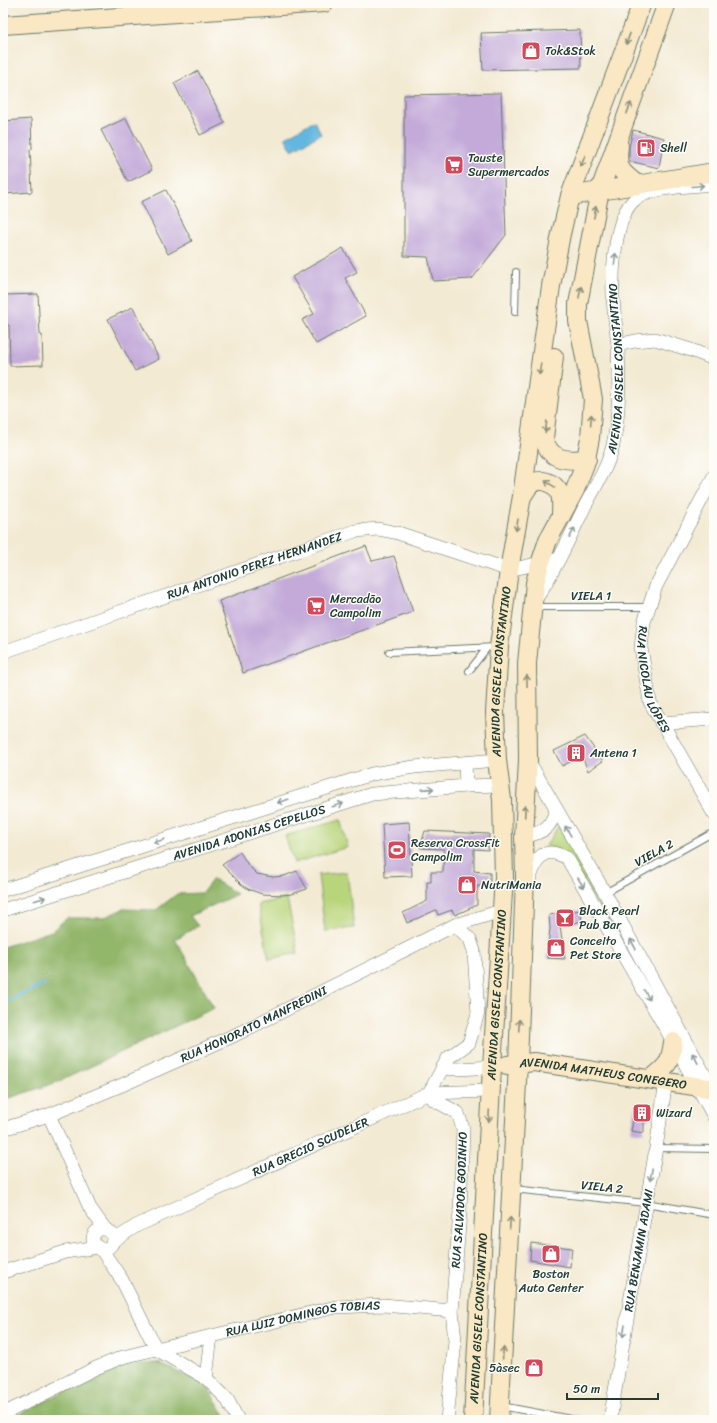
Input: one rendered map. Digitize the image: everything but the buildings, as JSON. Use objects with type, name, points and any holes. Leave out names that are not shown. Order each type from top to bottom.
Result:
[{"type":"main road","points":[[3,25],[324,3]]},
{"type":"main road","name":"AVENIDA GISELE CONSTANTINO","points":[[473,1420],[490,1091],[504,877],[503,805],[497,760],[493,647],[522,496],[555,263],[570,196],[642,3]]},
{"type":"main road","points":[[638,185],[622,172],[620,168],[618,154],[621,132],[668,3]]},
{"type":"main road","name":"AVENIDA GISELE CONSTANTINO","points":[[499,1413],[518,1064],[524,890],[524,837],[528,760],[527,664],[532,606],[535,583],[548,540],[574,490],[587,459],[593,399],[578,321],[578,304],[600,190],[621,132]]},
{"type":"main road","points":[[570,196],[714,172]]},
{"type":"main road","points":[[555,263],[559,306],[544,438],[546,446],[551,454],[557,458],[587,459]]},
{"type":"main road","points":[[522,496],[530,486],[537,481],[546,481],[555,486],[560,495],[561,516]]},
{"type":"main road","points":[[501,785],[506,788],[509,795],[517,834],[524,837]]},
{"type":"main road","points":[[658,1080],[671,1057],[673,1042]]},
{"type":"main road","name":"AVENIDA MATHEUS CONEGERO","points":[[492,1067],[534,1062],[709,1089]]},
{"type":"street","name":"AVENIDA GISELE CONSTANTINO","points":[[532,606],[559,559],[611,454],[618,419],[618,346],[614,309],[614,264],[619,231],[623,217],[633,200],[650,191],[714,184]]},
{"type":"street","points":[[618,346],[635,341],[655,339],[714,359]]},
{"type":"street","points":[[587,459],[611,454]]},
{"type":"street","name":"RUA NICOLAU LÓPES","points":[[714,476],[656,586],[644,622],[641,648],[650,702],[714,814]]},
{"type":"street","name":"RUA ANTONIO PEREZ HERNANDEZ","points":[[3,652],[355,531],[378,529],[398,533],[509,570]]},
{"type":"street","points":[[540,564],[559,559]]},
{"type":"street","name":"AVENIDA GISELE CONSTANTINO","points":[[509,570],[540,564]]},
{"type":"street","points":[[661,723],[714,719]]},
{"type":"street","name":"AVENIDA ADONIAS CEPELLOS","points":[[3,890],[372,774],[414,766],[497,760]]},
{"type":"street","points":[[528,760],[605,893],[709,1089],[714,1117]]},
{"type":"street","points":[[464,763],[466,786]]},
{"type":"street","points":[[398,769],[398,791]]},
{"type":"street","name":"AVENIDA ADONIAS CEPELLOS","points":[[3,910],[372,794],[466,786],[501,785]]},
{"type":"street","points":[[524,837],[539,833],[547,828],[553,820],[556,810]]},
{"type":"street","points":[[524,890],[538,860],[543,854],[550,852],[558,853],[567,858],[673,1042],[709,1089]]},
{"type":"street","name":"RUA HONORATO MANFREDINI","points":[[3,1129],[49,1116],[235,1035],[455,925],[501,911]]},
{"type":"street","points":[[429,1093],[448,1058],[469,1043],[478,1013],[474,951],[470,939],[455,925]]},
{"type":"street","points":[[442,1068],[458,1069],[492,1067]]},
{"type":"street","name":"RUA BENJAMIN ADAMI","points":[[610,1420],[656,1148],[658,1080]]},
{"type":"street","name":"RUA GRECIO SCUDELER","points":[[104,1239],[136,1226],[429,1093],[490,1091]]},
{"type":"street","name":"RUA SALVADOR GODINHO","points":[[429,1093],[434,1100],[458,1114],[463,1130],[460,1212],[452,1310],[455,1341],[447,1420]]},
{"type":"street","points":[[49,1116],[122,1280],[156,1349],[206,1378],[227,1399],[238,1420]]},
{"type":"street","points":[[3,1272],[104,1239]]},
{"type":"street","name":"RUA LUIZ DOMINGOS TOBIAS","points":[[3,1414],[96,1368],[123,1357],[336,1307],[384,1305],[452,1310]]},
{"type":"street","points":[[206,1378],[211,1336]]},
{"type":"lane","points":[[515,312],[516,272]]},
{"type":"lane","name":"VIELA 1","points":[[532,606],[649,607]]},
{"type":"lane","points":[[389,652],[493,647]]},
{"type":"lane","points":[[469,670],[493,647]]},
{"type":"lane","name":"VIELA 2","points":[[605,893],[714,832]]},
{"type":"lane","points":[[656,1148],[714,1149]]},
{"type":"lane","name":"VIELA 2","points":[[512,1189],[646,1203],[714,1214]]},
{"type":"lane","points":[[499,1413],[576,1420]]},
{"type":"green space","points":[[340,820],[348,847],[294,863],[285,836]]},
{"type":"green space","points":[[559,825],[610,916],[606,916],[559,849],[546,846]]},
{"type":"green space","points":[[347,872],[354,928],[325,931],[318,875]]},
{"type":"green space","points":[[213,879],[237,894],[190,916],[198,926],[175,939],[214,1008],[58,1082],[3,1100],[3,947],[52,931],[67,918],[103,918],[123,909],[156,910],[177,894],[202,893]]},
{"type":"green space","points":[[287,898],[298,953],[269,959],[258,904]]},
{"type":"green space","points":[[158,1363],[206,1385],[228,1420],[8,1420],[91,1378],[123,1365]]},
{"type":"water","points":[[314,121],[321,134],[292,150],[285,137]]},
{"type":"waterway","points":[[3,1003],[45,984]]},
{"type":"place","name":"Tok&Stok","points":[[531,51]]},
{"type":"place","name":"Shell","points":[[646,148]]},
{"type":"place","name":"Tauste Supermercados","points":[[454,165]]},
{"type":"place","name":"Mercadão Campolim","points":[[316,606]]},
{"type":"place","name":"Antena 1","points":[[576,753]]},
{"type":"place","name":"Reserva CrossFit Campolim","points":[[397,850]]},
{"type":"place","name":"NutriMania","points":[[467,885]]},
{"type":"place","name":"Black Pearl Pub Bar","points":[[565,918]]},
{"type":"place","name":"Conceito Pet Store","points":[[556,948]]},
{"type":"place","name":"Wizard","points":[[642,1113]]},
{"type":"place","name":"Boston Auto Center","points":[[551,1254]]},
{"type":"place","name":"5àsec","points":[[534,1368]]}]
